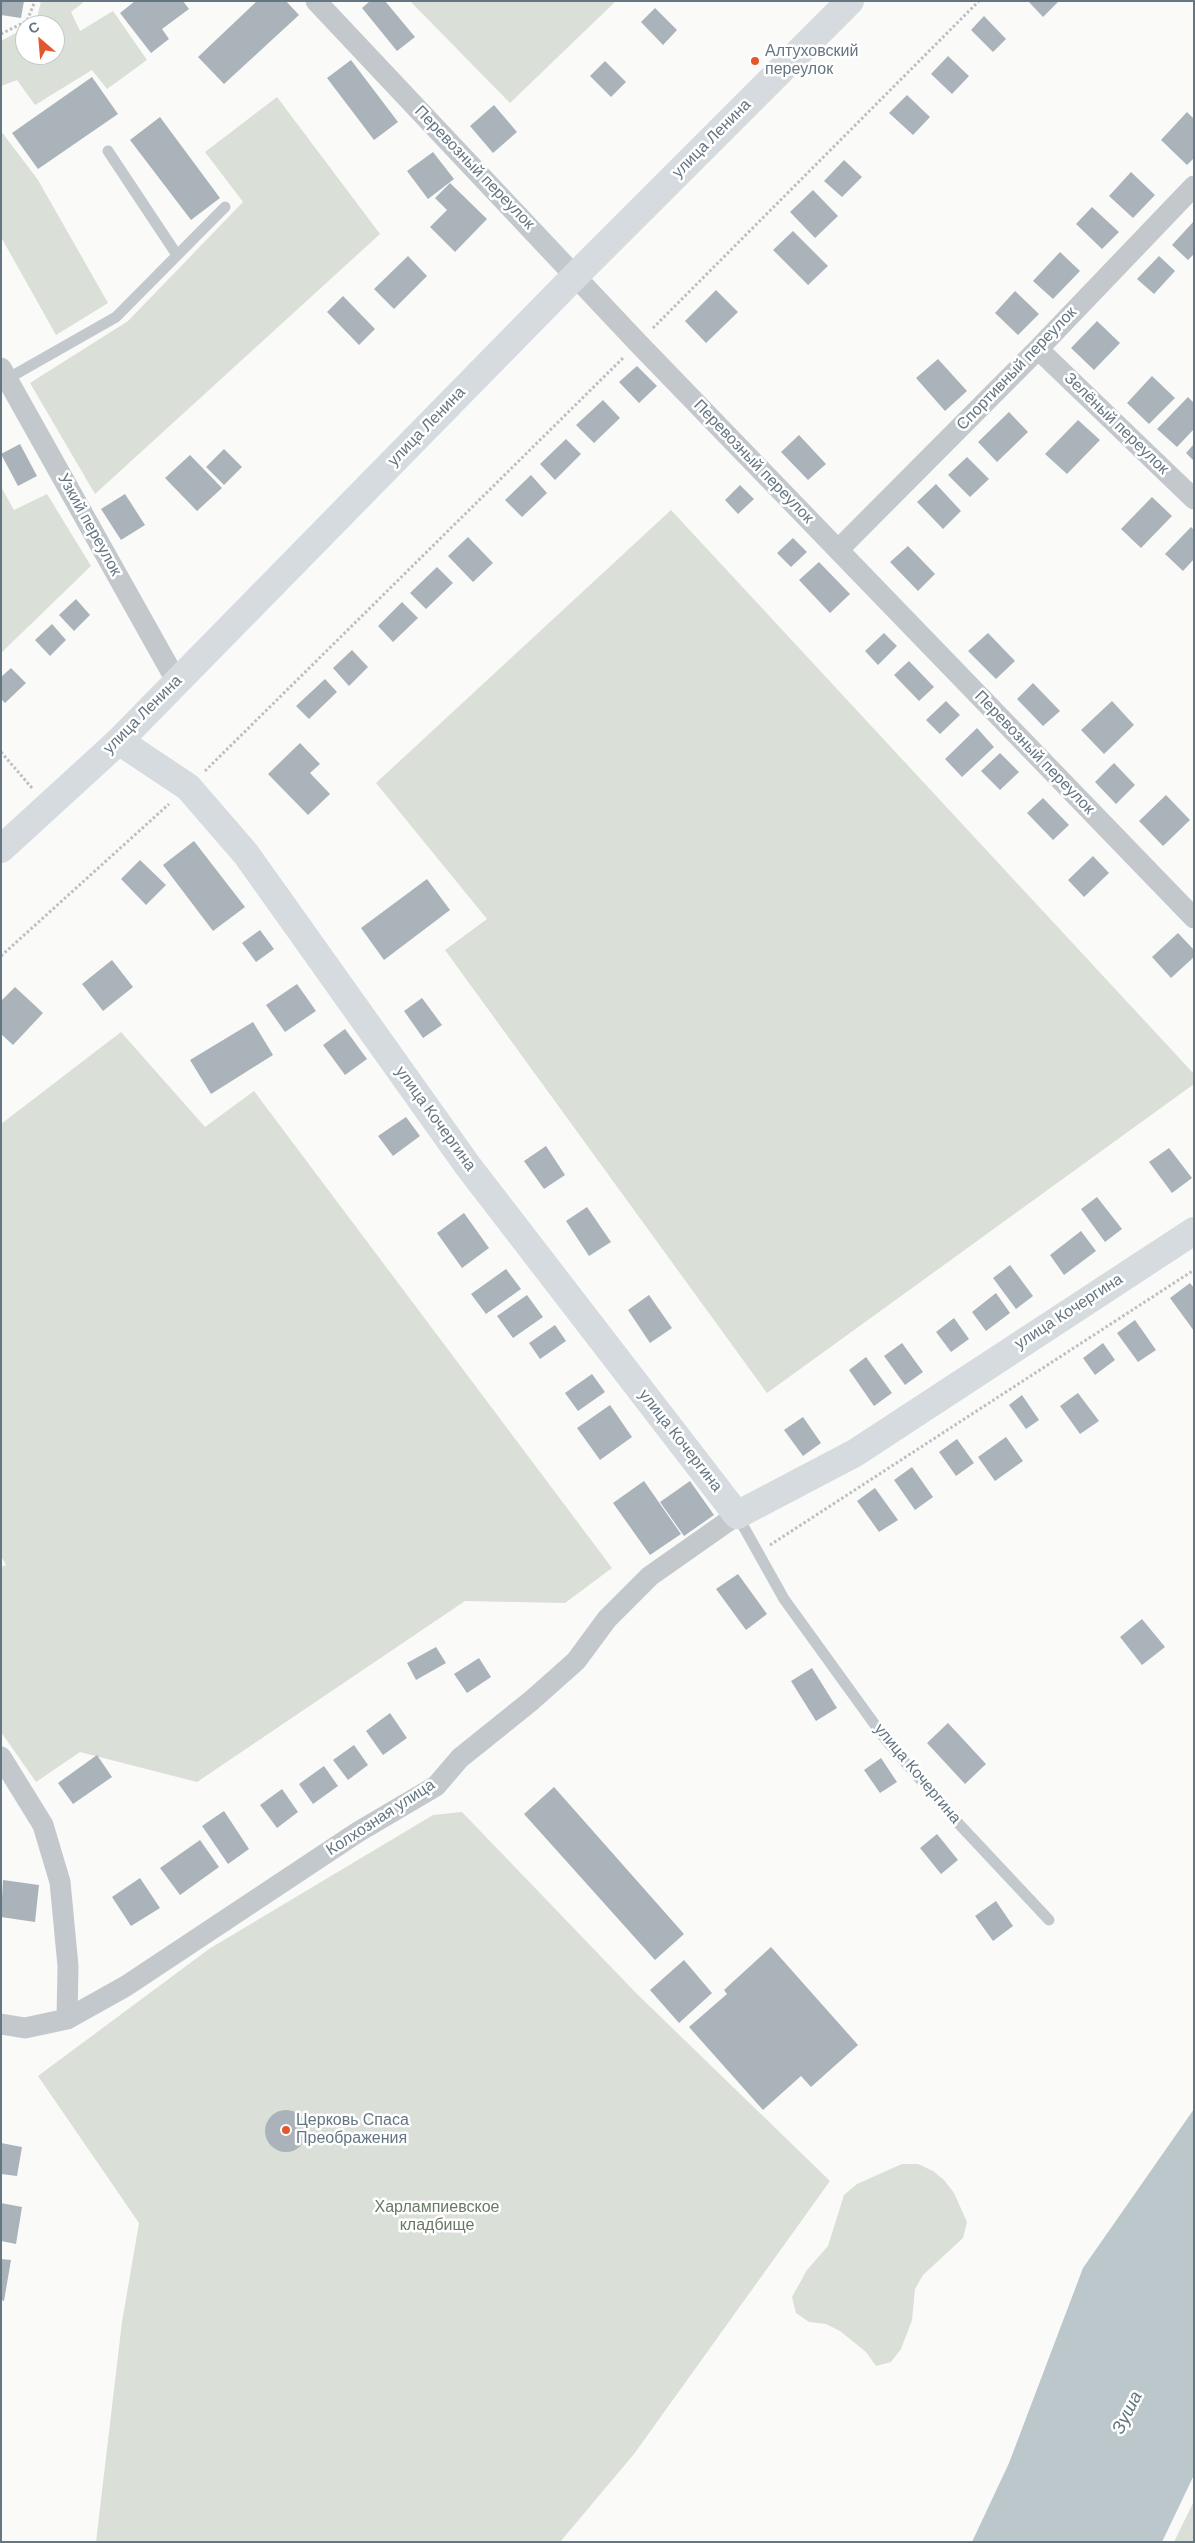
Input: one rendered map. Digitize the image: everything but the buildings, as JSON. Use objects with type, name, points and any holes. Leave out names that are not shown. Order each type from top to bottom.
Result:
[{"type":"main road","name":"улица Ленина","points":[[1,849],[119,741],[576,275],[850,1]]},
{"type":"main road","name":"улица Кочергина","points":[[119,741],[188,786],[246,854],[468,1166],[737,1515],[855,1453],[1194,1231]]},
{"type":"street","name":"Перевозный переулок","points":[[316,1],[638,343],[1194,918]]},
{"type":"street","name":"Спортивный переулок","points":[[838,550],[1038,349],[1194,186]]},
{"type":"street","name":"Зелёный переулок","points":[[1038,349],[1194,499]]},
{"type":"street","name":"Узкий переулок","points":[[4,373],[176,682]]},
{"type":"street","name":"Колхозная улица","points":[[1,2024],[25,2028],[67,2019],[126,1986],[358,1832],[436,1786],[460,1758],[531,1702],[576,1661],[607,1619],[650,1576],[737,1515]]},
{"type":"street","points":[[1,1757],[43,1825],[60,1882],[68,1966],[67,2019]]},
{"type":"lane","points":[[108,151],[177,255]]},
{"type":"lane","points":[[4,373],[116,316],[225,207]]},
{"type":"lane","name":"улица Кочергина","points":[[737,1515],[784,1599],[886,1740],[958,1824],[1049,1920]]},
{"type":"path","points":[[1,34],[28,22],[35,1]]},
{"type":"path","points":[[1,956],[188,786],[638,343],[979,1]]},
{"type":"path","points":[[1,752],[48,806]]},
{"type":"path","points":[[758,1553],[1194,1270]]},
{"type":"green space","points":[[41,1],[85,1],[71,12],[80,31],[113,11],[147,60],[107,89],[92,70],[35,105],[17,80],[1,86],[1,41],[15,33],[15,65],[65,65],[65,15],[38,15]]},
{"type":"green space","points":[[410,1],[616,1],[510,103]]},
{"type":"green space","points":[[277,97],[380,234],[95,494],[30,383],[128,321],[243,202],[205,152]]},
{"type":"green space","points":[[1,131],[38,180],[108,303],[56,335],[1,237]]},
{"type":"green space","points":[[1,487],[14,510],[47,494],[91,566],[1,653]]},
{"type":"green space","points":[[671,510],[1194,1074],[1194,1084],[767,1393],[445,950],[487,919],[376,783]]},
{"type":"green space","points":[[121,1032],[205,1127],[254,1091],[612,1568],[565,1603],[465,1601],[197,1782],[80,1752],[36,1782],[1,1732],[1,1567],[6,1565],[1,1556],[1,1124]]},
{"type":"green space","name":"Харлампиевское кладбище","points":[[462,1812],[636,1993],[830,2181],[634,2454],[560,2542],[96,2542],[122,2322],[139,2223],[38,2076],[209,1949],[433,1815]]},
{"type":"green space","points":[[902,2164],[918,2164],[933,2171],[944,2180],[954,2193],[967,2222],[963,2238],[923,2275],[915,2289],[912,2320],[901,2349],[891,2362],[876,2366],[866,2352],[840,2331],[826,2324],[809,2322],[796,2313],[792,2297],[807,2270],[828,2246],[844,2195],[857,2184]]},
{"type":"green space","points":[[1194,2501],[1194,2542],[1174,2542]]},
{"type":"water","name":"Зуша","points":[[1194,2109],[1194,2475],[1162,2542],[972,2542],[1009,2463],[1083,2268]]},
{"type":"place","name":"Алтуховский переулок","points":[[755,61]]},
{"type":"place","name":"Церковь Спаса Преображения","points":[[286,2130]]}]
